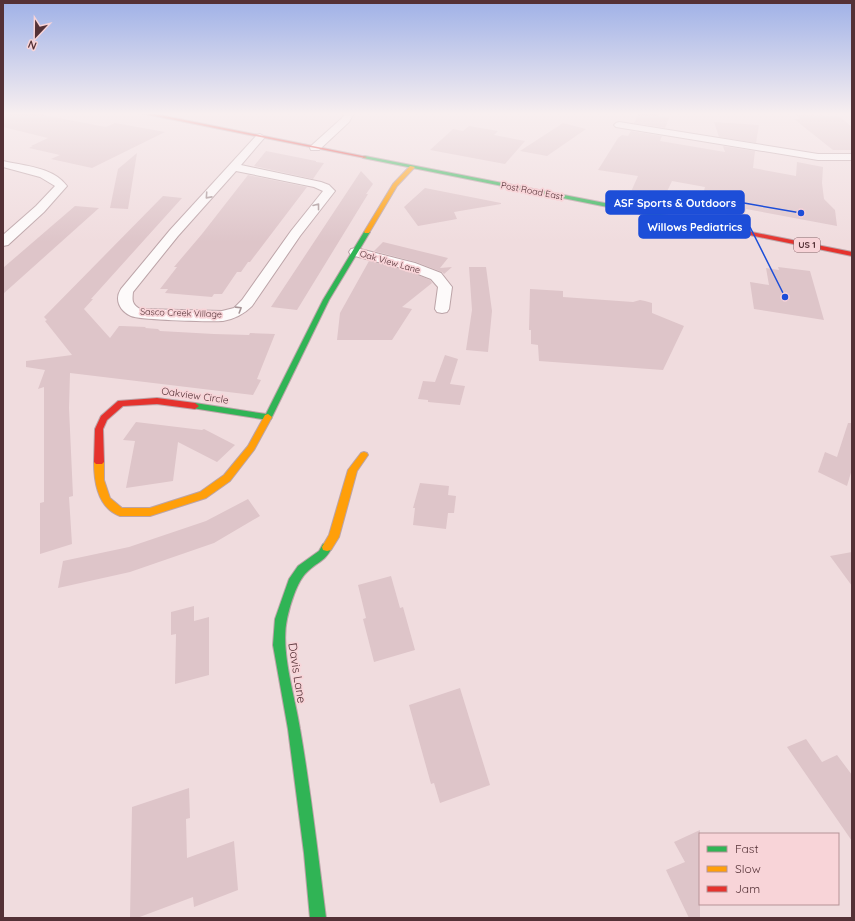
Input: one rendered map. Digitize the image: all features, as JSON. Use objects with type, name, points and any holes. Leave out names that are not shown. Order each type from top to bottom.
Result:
[{"type":"street","name":"Sasco Creek Village","points":[[234,167],[317,184],[325,187],[329,191],[295,234],[248,303],[239,311],[222,316],[137,313],[128,308],[125,302],[126,292],[174,233],[244,156]]},
{"type":"street","name":"Post Road East","points":[[356,156],[852,254]]},
{"type":"street","points":[[812,156],[852,157]]},
{"type":"street","points":[[3,164],[51,176],[59,182],[61,186],[40,209],[3,242]]},
{"type":"street","name":"Oakview Circle","points":[[268,417],[157,401],[121,403],[104,418],[99,429],[99,480],[106,500],[120,512],[150,512],[177,505],[203,495],[227,478],[251,448],[268,417],[326,300],[395,185],[412,167]]},
{"type":"street","name":"Oak View Lane","points":[[356,252],[410,266],[436,276],[445,287],[442,309]]},
{"type":"street","name":"Davis Lane","points":[[318,918],[294,729],[279,646],[281,619],[287,596],[293,582],[302,569],[323,554],[334,537],[353,470],[364,455]]},
{"type":"building","points":[[58,156],[116,156],[92,168],[51,159]]},
{"type":"building","points":[[133,156],[137,156],[128,209],[110,208],[118,169]]},
{"type":"building","points":[[262,156],[291,156],[324,163],[313,179],[254,166]]},
{"type":"building","points":[[462,156],[512,156],[505,164]]},
{"type":"building","points":[[607,156],[754,156],[753,168],[796,176],[797,162],[823,167],[822,183],[824,199],[835,210],[837,226],[746,209],[744,218],[699,209],[705,187],[672,181],[663,200],[630,194],[638,176],[598,170]]},
{"type":"building","points":[[361,171],[373,184],[297,310],[271,307]]},
{"type":"building","points":[[248,175],[307,187],[250,262],[248,262],[241,272],[237,272],[222,294],[214,294],[212,297],[165,293],[168,289],[160,289],[177,267],[174,267]]},
{"type":"building","points":[[425,188],[501,204],[454,212],[457,219],[418,226],[404,207]]},
{"type":"building","points":[[163,196],[182,198],[91,299],[93,299],[84,309],[110,338],[119,326],[146,327],[145,328],[158,329],[160,331],[214,334],[275,334],[257,379],[261,380],[253,395],[70,373],[69,408],[73,496],[69,497],[72,544],[40,554],[40,503],[44,502],[44,387],[38,389],[45,370],[26,367],[26,361],[72,355],[45,321],[47,320],[44,317]]},
{"type":"building","points":[[75,206],[99,208],[3,294],[3,268]]},
{"type":"building","points":[[383,242],[448,258],[440,268],[452,267],[444,274],[416,262],[374,251]]},
{"type":"building","points":[[369,261],[405,270],[430,280],[432,283],[402,307],[412,309],[392,340],[337,340],[340,313]]},
{"type":"building","points":[[469,267],[486,267],[492,311],[488,352],[466,350],[472,310]]},
{"type":"building","points":[[778,267],[810,271],[824,320],[754,309],[750,282],[769,285],[766,268],[779,270]]},
{"type":"building","points":[[530,289],[563,291],[563,297],[633,302],[640,300],[645,301],[652,303],[652,313],[684,326],[663,370],[539,361],[538,345],[531,344],[531,330],[529,330]]},
{"type":"building","points":[[445,355],[458,359],[450,384],[465,386],[460,405],[428,402],[428,400],[418,399],[423,381],[435,382]]},
{"type":"building","points":[[136,422],[204,429],[235,445],[217,462],[178,442],[173,481],[126,488],[135,441],[123,440]]},
{"type":"building","points":[[848,423],[852,423],[852,469],[847,486],[818,472],[825,452],[837,457]]},
{"type":"building","points":[[420,483],[449,486],[448,495],[456,496],[454,513],[448,513],[446,529],[413,525],[415,508],[413,508]]},
{"type":"building","points":[[248,499],[260,516],[214,543],[130,572],[58,588],[63,561],[129,547],[206,521]]},
{"type":"building","points":[[852,552],[852,586],[830,556]]},
{"type":"building","points":[[391,576],[400,608],[403,607],[415,650],[374,662],[363,619],[366,618],[358,585]]},
{"type":"building","points":[[194,606],[194,621],[209,617],[209,675],[175,684],[176,634],[171,635],[171,612]]},
{"type":"building","points":[[460,688],[490,785],[440,803],[434,783],[431,784],[409,705]]},
{"type":"building","points":[[806,739],[822,762],[837,755],[852,775],[852,841],[787,747]]},
{"type":"building","points":[[189,788],[190,818],[186,819],[187,858],[234,841],[238,890],[194,907],[193,897],[137,918],[130,918],[132,807]]},
{"type":"building","points":[[700,830],[700,918],[689,918],[666,870],[685,862],[674,842]]},
{"type":"traffic: fast","points":[[365,157],[737,231]]},
{"type":"traffic: fast","points":[[195,406],[268,417],[326,300],[367,232]]},
{"type":"traffic: fast","points":[[318,918],[311,853],[294,729],[279,645],[281,619],[293,582],[302,569],[323,554],[327,547]]},
{"type":"traffic: slow","points":[[367,232],[395,185],[412,167]]},
{"type":"traffic: slow","points":[[99,462],[99,480],[106,500],[120,512],[150,512],[203,495],[227,478],[251,448],[268,417]]},
{"type":"traffic: slow","points":[[327,547],[334,537],[353,470],[364,455]]},
{"type":"traffic: jam","points":[[360,156],[365,157]]},
{"type":"traffic: jam","points":[[737,231],[852,254]]},
{"type":"traffic: jam","points":[[99,462],[99,429],[104,418],[121,403],[157,401],[195,406]]},
{"type":"place","name":"ASF Sports & Outdoors","points":[[801,213]]},
{"type":"place","name":"Willows Pediatrics","points":[[785,297]]}]
